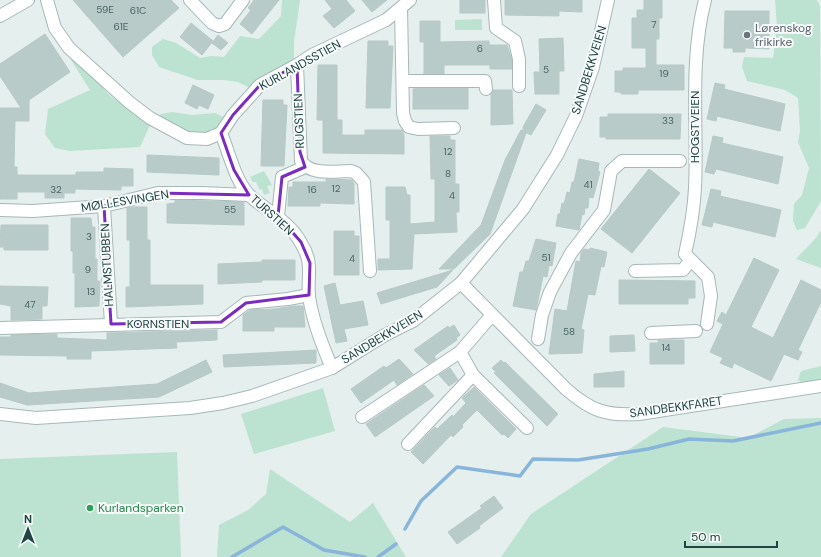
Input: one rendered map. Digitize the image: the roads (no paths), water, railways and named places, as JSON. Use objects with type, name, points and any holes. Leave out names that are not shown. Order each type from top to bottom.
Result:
[{"type":"street","points":[[0,16],[28,0]]},
{"type":"street","points":[[47,0],[55,28],[69,48],[129,102],[150,118],[187,138],[207,139],[221,133]]},
{"type":"street","points":[[190,0],[212,23],[219,26],[225,24],[243,0]]},
{"type":"street","points":[[494,0],[496,28],[515,41],[519,59],[519,86]]},
{"type":"street","name":"SANDBEKKVEIEN","points":[[0,414],[36,418],[190,408],[223,403],[252,396],[332,368],[384,335],[413,321],[461,283],[523,209],[557,155],[576,116],[593,67],[608,0]]},
{"type":"street","name":"HOGSTVEIEN","points":[[688,258],[695,188],[695,72],[697,36],[705,0]]},
{"type":"street","points":[[406,4],[403,113],[405,121],[410,127],[418,129],[454,128]]},
{"type":"street","name":"KURLANDSSTIEN","points":[[221,133],[233,115],[260,85],[312,55],[386,20],[406,4]]},
{"type":"street","name":"RUGSTIEN","points":[[297,65],[300,152],[301,161],[305,167]]},
{"type":"street","points":[[404,81],[486,81],[486,89]]},
{"type":"street","name":"TURSTIEN","points":[[221,133],[234,170],[249,195],[278,216],[301,242],[310,263],[309,295],[322,345],[332,368]]},
{"type":"street","points":[[538,338],[542,315],[550,292],[571,253],[604,210],[611,171],[622,161],[680,161]]},
{"type":"street","points":[[278,216],[282,177],[305,167],[313,170],[351,171],[356,173],[364,182],[370,271]]},
{"type":"street","name":"MØLLESVINGEN","points":[[0,210],[33,211],[104,206],[158,194],[201,193],[249,195]]},
{"type":"street","name":"HALMSTUBBEN","points":[[104,206],[111,324]]},
{"type":"street","points":[[635,271],[683,270],[688,258],[708,277],[711,296],[707,324]]},
{"type":"street","name":"SANDBEKKFARET","points":[[461,283],[571,394],[595,410],[609,414],[639,414],[821,386]]},
{"type":"street","name":"KORNSTIEN","points":[[0,328],[221,322],[246,303],[288,299],[309,295]]},
{"type":"street","points":[[362,416],[460,352],[492,314]]},
{"type":"street","points":[[652,333],[696,331]]},
{"type":"street","points":[[460,352],[473,376],[527,428]]},
{"type":"street","points":[[408,444],[473,376]]},
{"type":"waterway","points":[[405,529],[421,501],[457,467],[520,476],[533,459],[578,460],[648,449],[689,439],[733,441],[821,423]]},
{"type":"waterway","points":[[232,557],[283,527],[324,550],[365,557]]},
{"type":"waterway","points":[[378,557],[396,544]]},
{"type":"place","name":"Lørenskog frikirke","points":[[747,35]]},
{"type":"place","name":"Kurlandsparken","points":[[90,508]]}]
